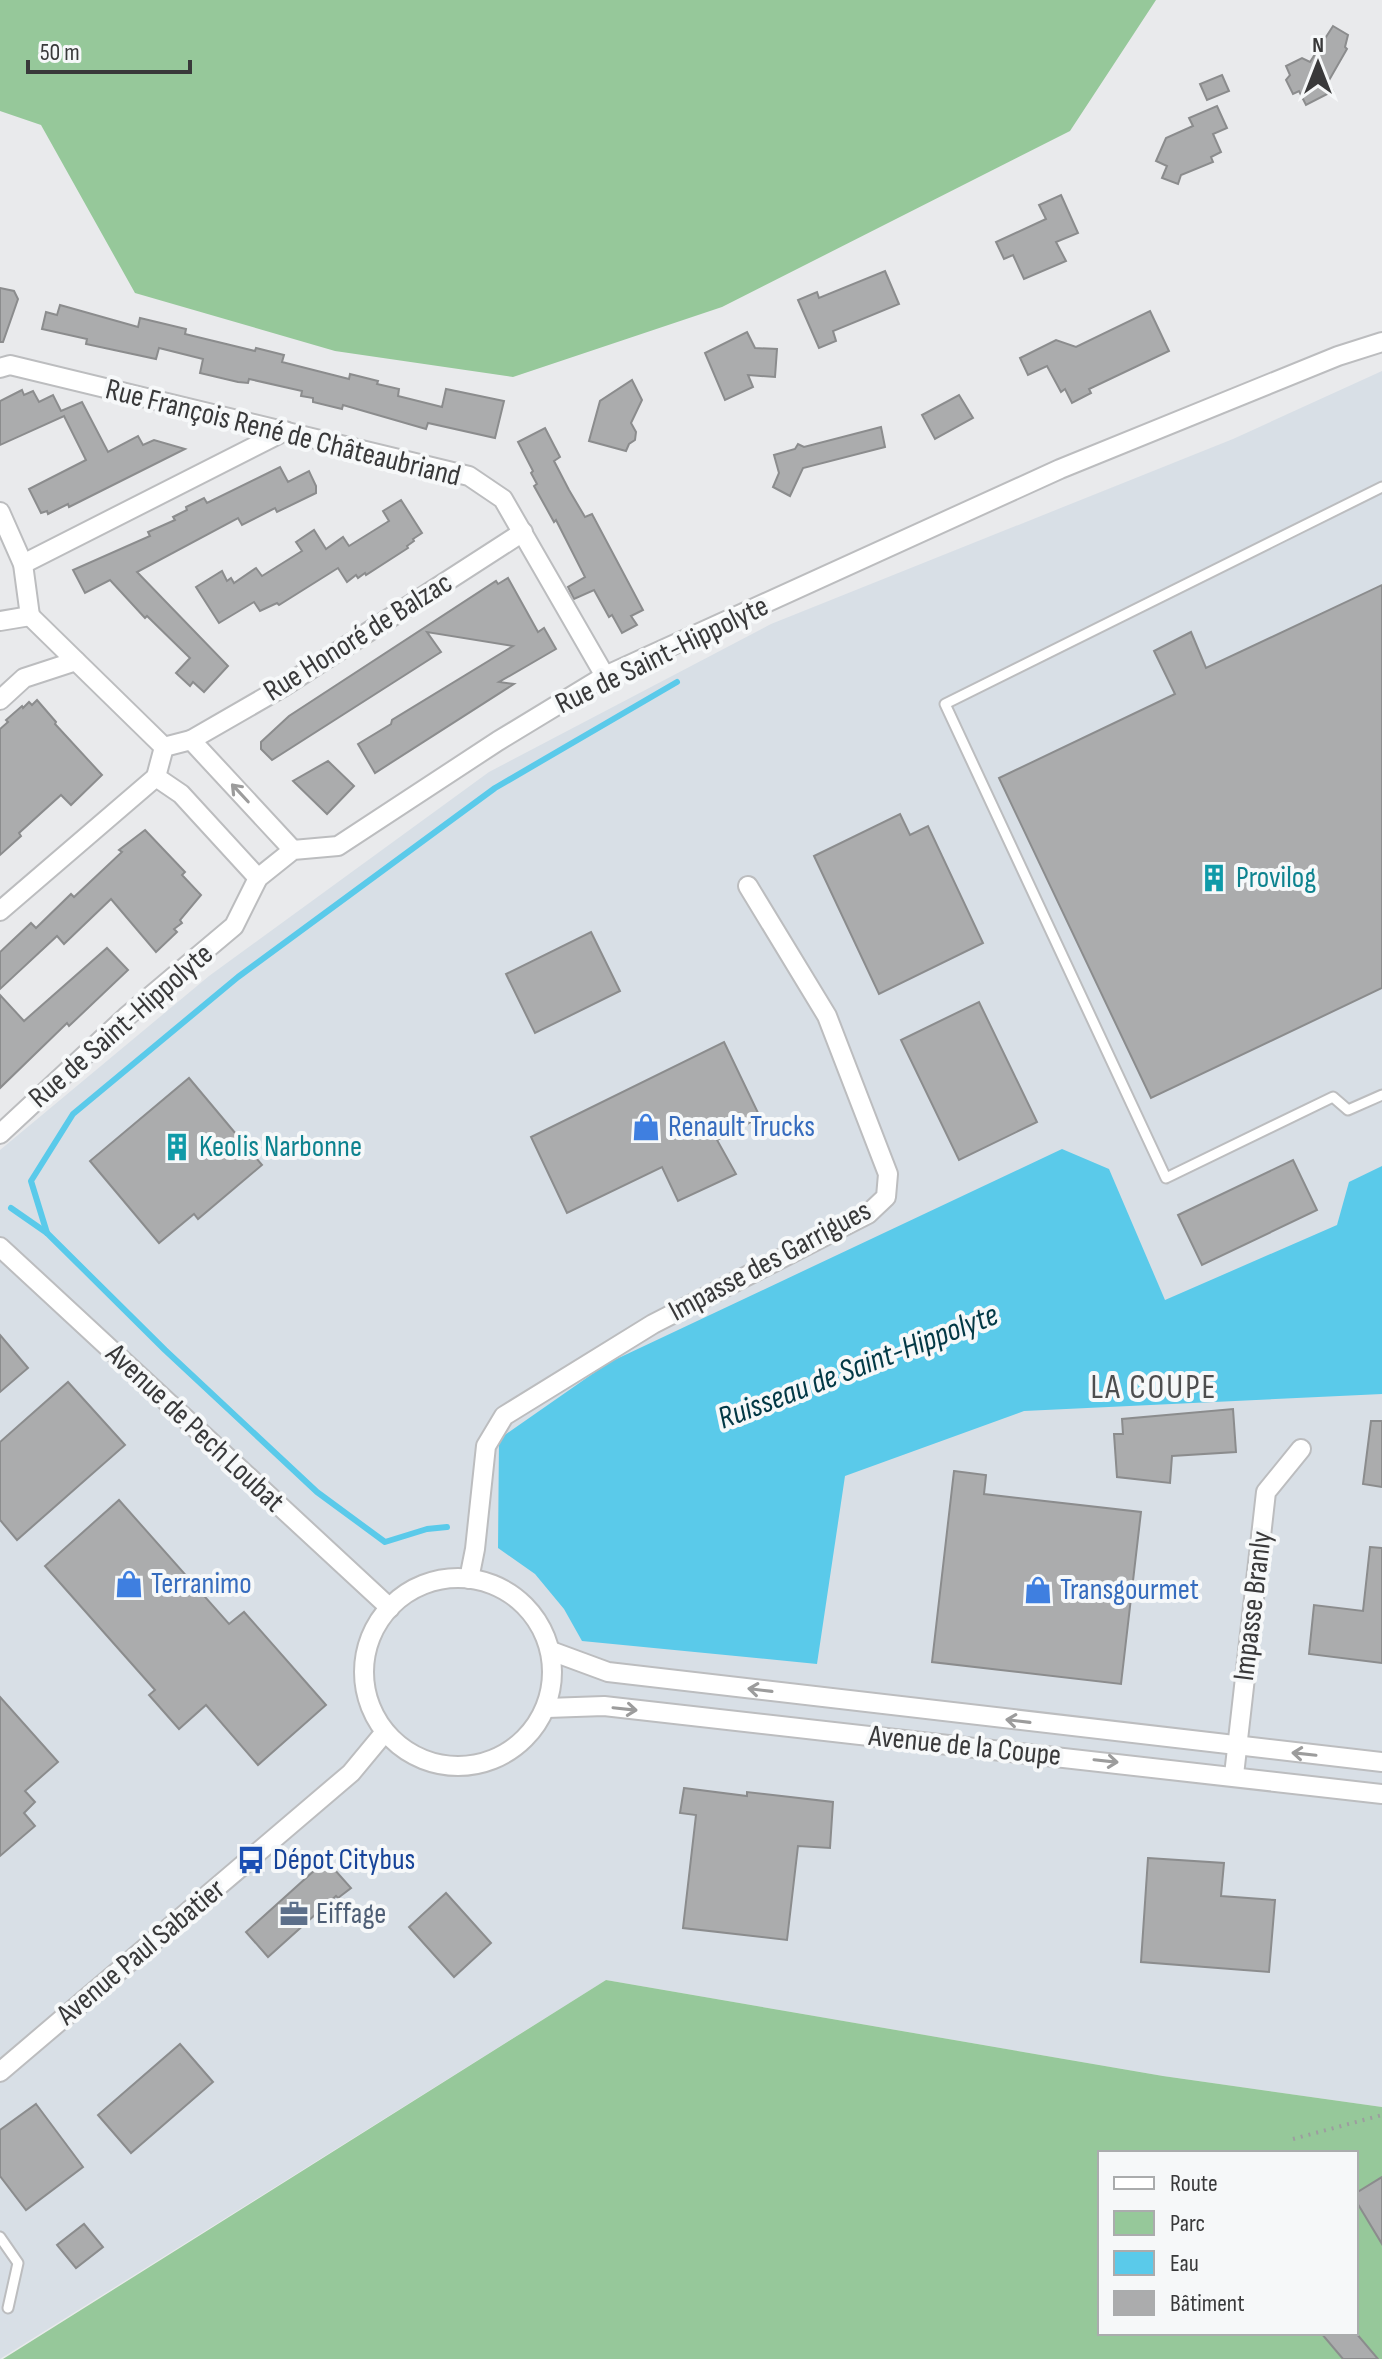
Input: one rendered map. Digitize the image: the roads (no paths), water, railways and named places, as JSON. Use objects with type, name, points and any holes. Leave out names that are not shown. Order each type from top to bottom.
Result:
[{"type":"street","name":"Rue de Saint-Hippolyte","points":[[0,1134],[126,1017],[234,926],[258,878],[293,850],[338,846],[498,741],[605,676],[1060,469],[1338,356],[1382,342]]},
{"type":"street","name":"Rue François René de Châteaubriand","points":[[0,368],[10,365],[469,476],[503,499],[605,676]]},
{"type":"street","points":[[23,564],[285,431]]},
{"type":"street","points":[[0,512],[23,564],[30,616],[164,747],[156,777],[0,911]]},
{"type":"street","name":"Rue Honoré de Balzac","points":[[164,747],[191,740],[283,687],[523,532]]},
{"type":"street","points":[[0,621],[30,616]]},
{"type":"street","points":[[0,700],[24,678],[76,661]]},
{"type":"street","points":[[191,740],[293,850]]},
{"type":"street","points":[[156,777],[181,794],[258,878]]},
{"type":"street","name":"Impasse des Garrigues","points":[[469,1579],[486,1446],[504,1416],[653,1324],[868,1214],[886,1197],[888,1174],[827,1016],[748,886]]},
{"type":"street","name":"Avenue de Pech Loubat","points":[[0,1247],[390,1608]]},
{"type":"street","name":"Impasse Branly","points":[[1234,1775],[1266,1492],[1301,1449]]},
{"type":"street","points":[[469,1579],[497,1586],[522,1602],[540,1624],[551,1651],[547,1708],[530,1735],[504,1756],[473,1766],[441,1765],[410,1753],[385,1732],[371,1709],[365,1683],[366,1656],[374,1630],[390,1608],[413,1590],[440,1580],[469,1579]]},
{"type":"street","name":"Avenue de la Coupe","points":[[551,1651],[608,1672],[1382,1762]]},
{"type":"street","name":"Avenue de la Coupe","points":[[547,1708],[604,1706],[1382,1794]]},
{"type":"street","name":"Avenue Paul Sabatier","points":[[0,2072],[351,1773],[385,1732]]},
{"type":"lane","points":[[1382,487],[945,704],[1166,1178],[1333,1097],[1348,1110],[1382,1095]]},
{"type":"lane","points":[[0,2237],[18,2263],[8,2308]]},
{"type":"water","name":"Ruisseau de Saint-Hippolyte","points":[[1062,1149],[1109,1169],[1165,1300],[1337,1225],[1349,1182],[1382,1166],[1382,1394],[1024,1411],[845,1476],[817,1664],[582,1641],[564,1609],[535,1574],[498,1548],[499,1439],[608,1363]]},
{"type":"waterway","points":[[47,1233],[31,1181],[73,1114],[238,977],[495,788],[677,682]]},
{"type":"waterway","points":[[11,1208],[47,1233],[165,1350],[317,1492],[385,1542],[427,1529],[447,1527]]},
{"type":"place","name":"Provilog","points":[[1214,878]]},
{"type":"place","name":"Renault Trucks","points":[[646,1127]]},
{"type":"place","name":"Keolis Narbonne","points":[[177,1147]]},
{"type":"place","name":"Terranimo","points":[[129,1584]]},
{"type":"place","name":"Transgourmet","points":[[1038,1590]]},
{"type":"place","name":"Dépot Citybus","points":[[251,1860]]},
{"type":"place","name":"Eiffage","points":[[294,1914]]},
{"type":"district","name":"LA COUPE","points":[[1154,1387]]}]
